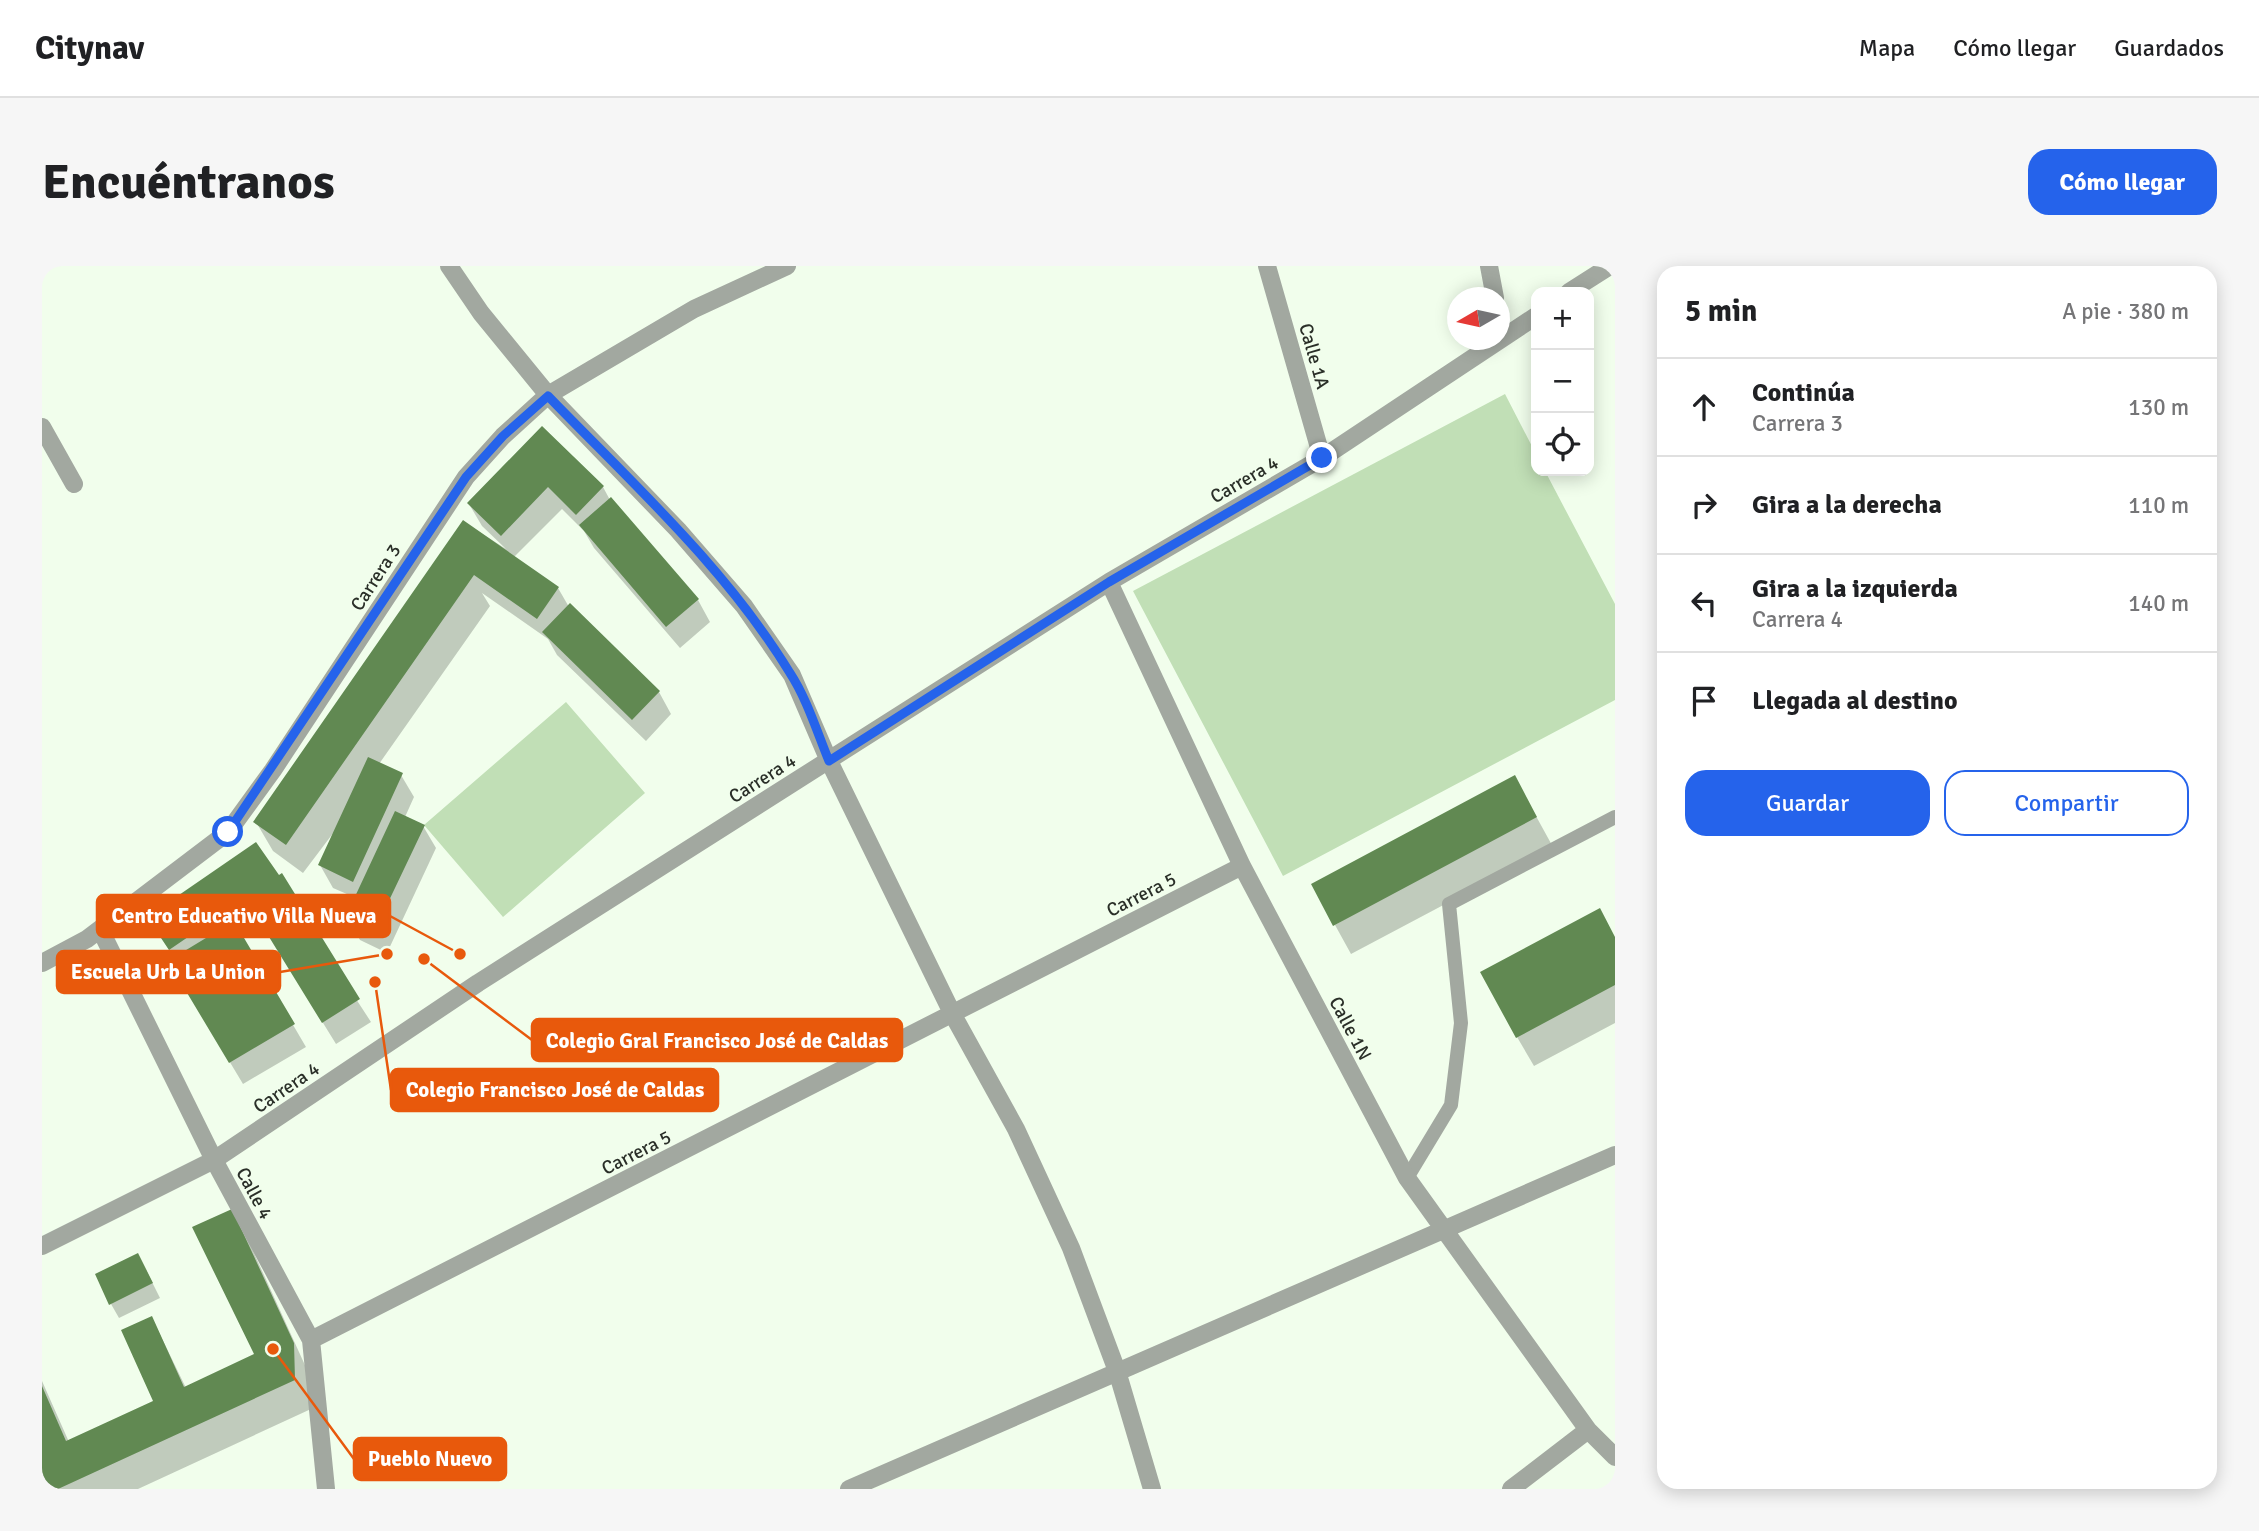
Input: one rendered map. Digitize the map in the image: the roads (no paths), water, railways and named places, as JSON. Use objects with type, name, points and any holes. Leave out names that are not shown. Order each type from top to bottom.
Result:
[{"type":"street","points":[[449,266],[481,313],[548,396],[678,530],[744,606],[792,675],[829,761],[953,1015],[1016,1129],[1071,1248],[1117,1371],[1152,1489]]},
{"type":"street","name":"Carrera 3","points":[[42,963],[100,929],[228,832],[466,477],[503,436],[548,396],[694,309],[787,266]]},
{"type":"street","name":"Calle 1A","points":[[1267,266],[1322,458]]},
{"type":"street","points":[[1489,266],[1492,287]]},
{"type":"street","points":[[1577,287],[1610,266]]},
{"type":"street","name":"Carrera 4","points":[[1510,330],[1531,319]]},
{"type":"street","name":"Carrera 4","points":[[42,1246],[214,1160],[478,983],[1109,582],[1322,458],[1479,350]]},
{"type":"street","points":[[42,426],[74,484]]},
{"type":"street","name":"Calle 1N","points":[[1109,582],[1242,866],[1407,1178],[1588,1430],[1615,1457]]},
{"type":"street","name":"Carrera 5","points":[[311,1340],[1242,866]]},
{"type":"street","name":"Calle 4","points":[[100,929],[214,1160],[311,1340],[326,1489]]},
{"type":"street","points":[[849,1489],[1615,1155]]},
{"type":"street","points":[[1511,1489],[1588,1430]]},
{"type":"lane","points":[[1407,1178],[1451,1105],[1461,1023],[1450,904],[1615,817]]},
{"type":"place","name":"Escuela Urb La Union","points":[[387,954]]},
{"type":"place","name":"Centro Educativo Villa Nueva","points":[[460,954]]},
{"type":"place","name":"Colegio Gral Francisco José de Caldas","points":[[424,959]]},
{"type":"place","name":"Colegio Francisco José de Caldas","points":[[375,982]]},
{"type":"place","name":"Pueblo Nuevo","points":[[273,1349]]}]
